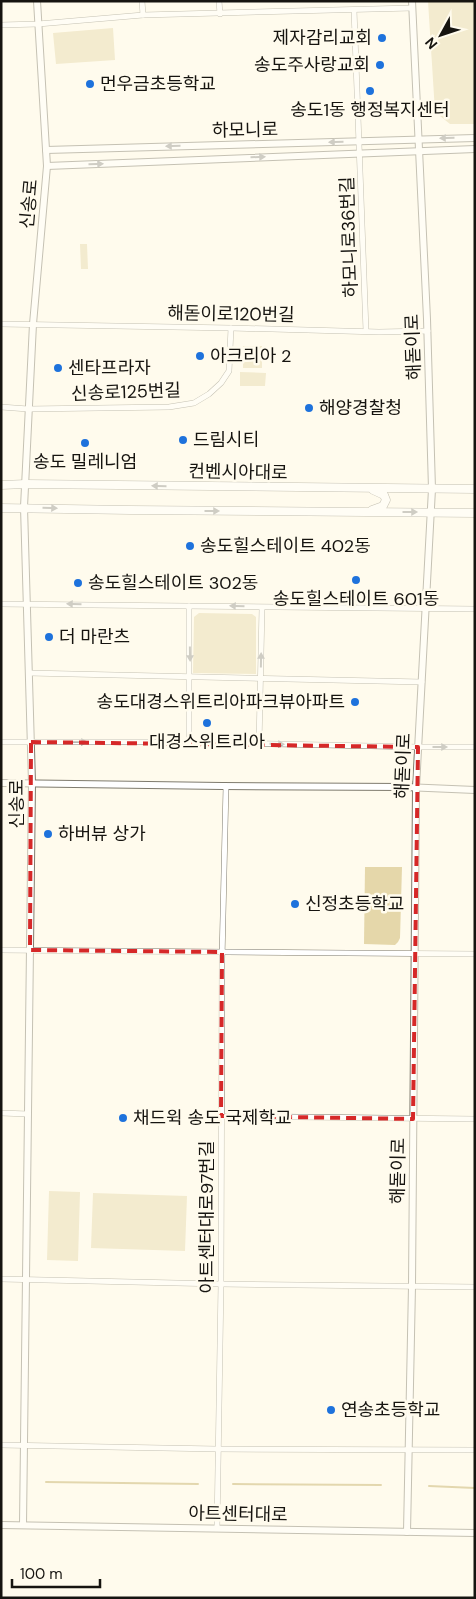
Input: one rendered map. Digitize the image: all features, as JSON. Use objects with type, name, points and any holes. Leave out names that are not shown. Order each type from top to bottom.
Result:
[{"type":"main road","name":"컨벤시아대로","points":[[1,485],[475,490]]},
{"type":"main road","points":[[364,512],[378,509],[386,502],[384,495],[366,488]]},
{"type":"main road","points":[[1,508],[475,513]]},
{"type":"street","name":"신송로","points":[[23,1525],[32,783],[24,508],[33,324],[47,166],[37,1]]},
{"type":"street","points":[[142,1],[143,15]]},
{"type":"street","points":[[219,1],[220,14]]},
{"type":"street","points":[[1,25],[38,24],[143,15],[354,10],[412,4]]},
{"type":"street","name":"해돋이로","points":[[407,1532],[412,1286],[416,787],[432,489],[428,331],[412,4]]},
{"type":"street","name":"하모니로36번길","points":[[354,10],[366,331]]},
{"type":"street","name":"하모니로","points":[[46,150],[475,138]]},
{"type":"street","name":"하모니로","points":[[47,166],[475,149]]},
{"type":"street","name":"해돋이로120번길","points":[[1,324],[428,331]]},
{"type":"street","name":"신송로125번길","points":[[28,408],[169,407],[194,402],[209,394],[229,371],[231,328]]},
{"type":"street","points":[[1,407],[28,408]]},
{"type":"street","points":[[1,604],[475,609]]},
{"type":"street","points":[[189,606],[189,742]]},
{"type":"street","points":[[259,744],[262,608]]},
{"type":"street","points":[[30,673],[422,682]]},
{"type":"street","points":[[1,742],[189,742],[475,747]]},
{"type":"street","points":[[1,783],[416,787],[475,790]]},
{"type":"street","name":"아트센터대로97번길","points":[[217,1528],[221,1284],[220,1116],[226,786]]},
{"type":"street","points":[[1,950],[475,954]]},
{"type":"street","points":[[1,1113],[28,1114]]},
{"type":"street","points":[[220,1116],[475,1119]]},
{"type":"street","points":[[1,1279],[475,1287]]},
{"type":"street","points":[[1,1445],[217,1449],[475,1450]]},
{"type":"street","name":"아트센터대로","points":[[1,1525],[475,1533]]},
{"type":"highlighted area","points":[[31,742],[418,747],[413,1119],[221,1116],[222,952],[30,950]]},
{"type":"shaded area","points":[[428,1],[475,1],[475,124],[450,124],[435,112]]},
{"type":"shaded area","points":[[113,28],[115,60],[56,64],[53,33]]},
{"type":"shaded area","points":[[80,244],[87,244],[88,269],[81,269]]},
{"type":"shaded area","points":[[243,346],[262,346],[262,355],[243,355]]},
{"type":"shaded area","points":[[243,358],[262,358],[262,368],[243,368]]},
{"type":"shaded area","points":[[240,372],[266,373],[265,386],[240,386]]},
{"type":"shaded area","points":[[199,613],[252,614],[256,617],[256,674],[193,673],[194,617]]},
{"type":"shaded area","points":[[365,867],[402,867],[400,938],[395,945],[364,944]]},
{"type":"shaded area","points":[[49,1191],[80,1192],[78,1261],[47,1260]]},
{"type":"shaded area","points":[[93,1193],[187,1196],[185,1251],[91,1248]]},
{"type":"waterway","points":[[46,1482],[198,1484]]},
{"type":"waterway","points":[[233,1484],[381,1485]]},
{"type":"waterway","points":[[429,1486],[475,1488]]},
{"type":"place","name":"제자감리교회","points":[[382,38]]},
{"type":"place","name":"송도주사랑교회","points":[[380,65]]},
{"type":"place","name":"먼우금초등학교","points":[[90,84]]},
{"type":"place","name":"송도1동 행정복지센터","points":[[370,91]]},
{"type":"place","name":"아크리아 2","points":[[200,356]]},
{"type":"place","name":"센타프라자","points":[[58,368]]},
{"type":"place","name":"해양경찰청","points":[[309,408]]},
{"type":"place","name":"드림시티","points":[[183,440]]},
{"type":"place","name":"송도 밀레니엄","points":[[85,443]]},
{"type":"place","name":"송도힐스테이트 402동","points":[[190,546]]},
{"type":"place","name":"송도힐스테이트 601동","points":[[356,580]]},
{"type":"place","name":"송도힐스테이트 302동","points":[[78,583]]},
{"type":"place","name":"더 마란츠","points":[[49,637]]},
{"type":"place","name":"송도대경스위트리아파크뷰아파트","points":[[355,702]]},
{"type":"place","name":"대경스위트리아","points":[[207,723]]},
{"type":"place","name":"하버뷰 상가","points":[[48,834]]},
{"type":"place","name":"신정초등학교","points":[[295,904]]},
{"type":"place","name":"채드윅 송도 국제학교","points":[[123,1118]]},
{"type":"place","name":"연송초등학교","points":[[331,1410]]}]
